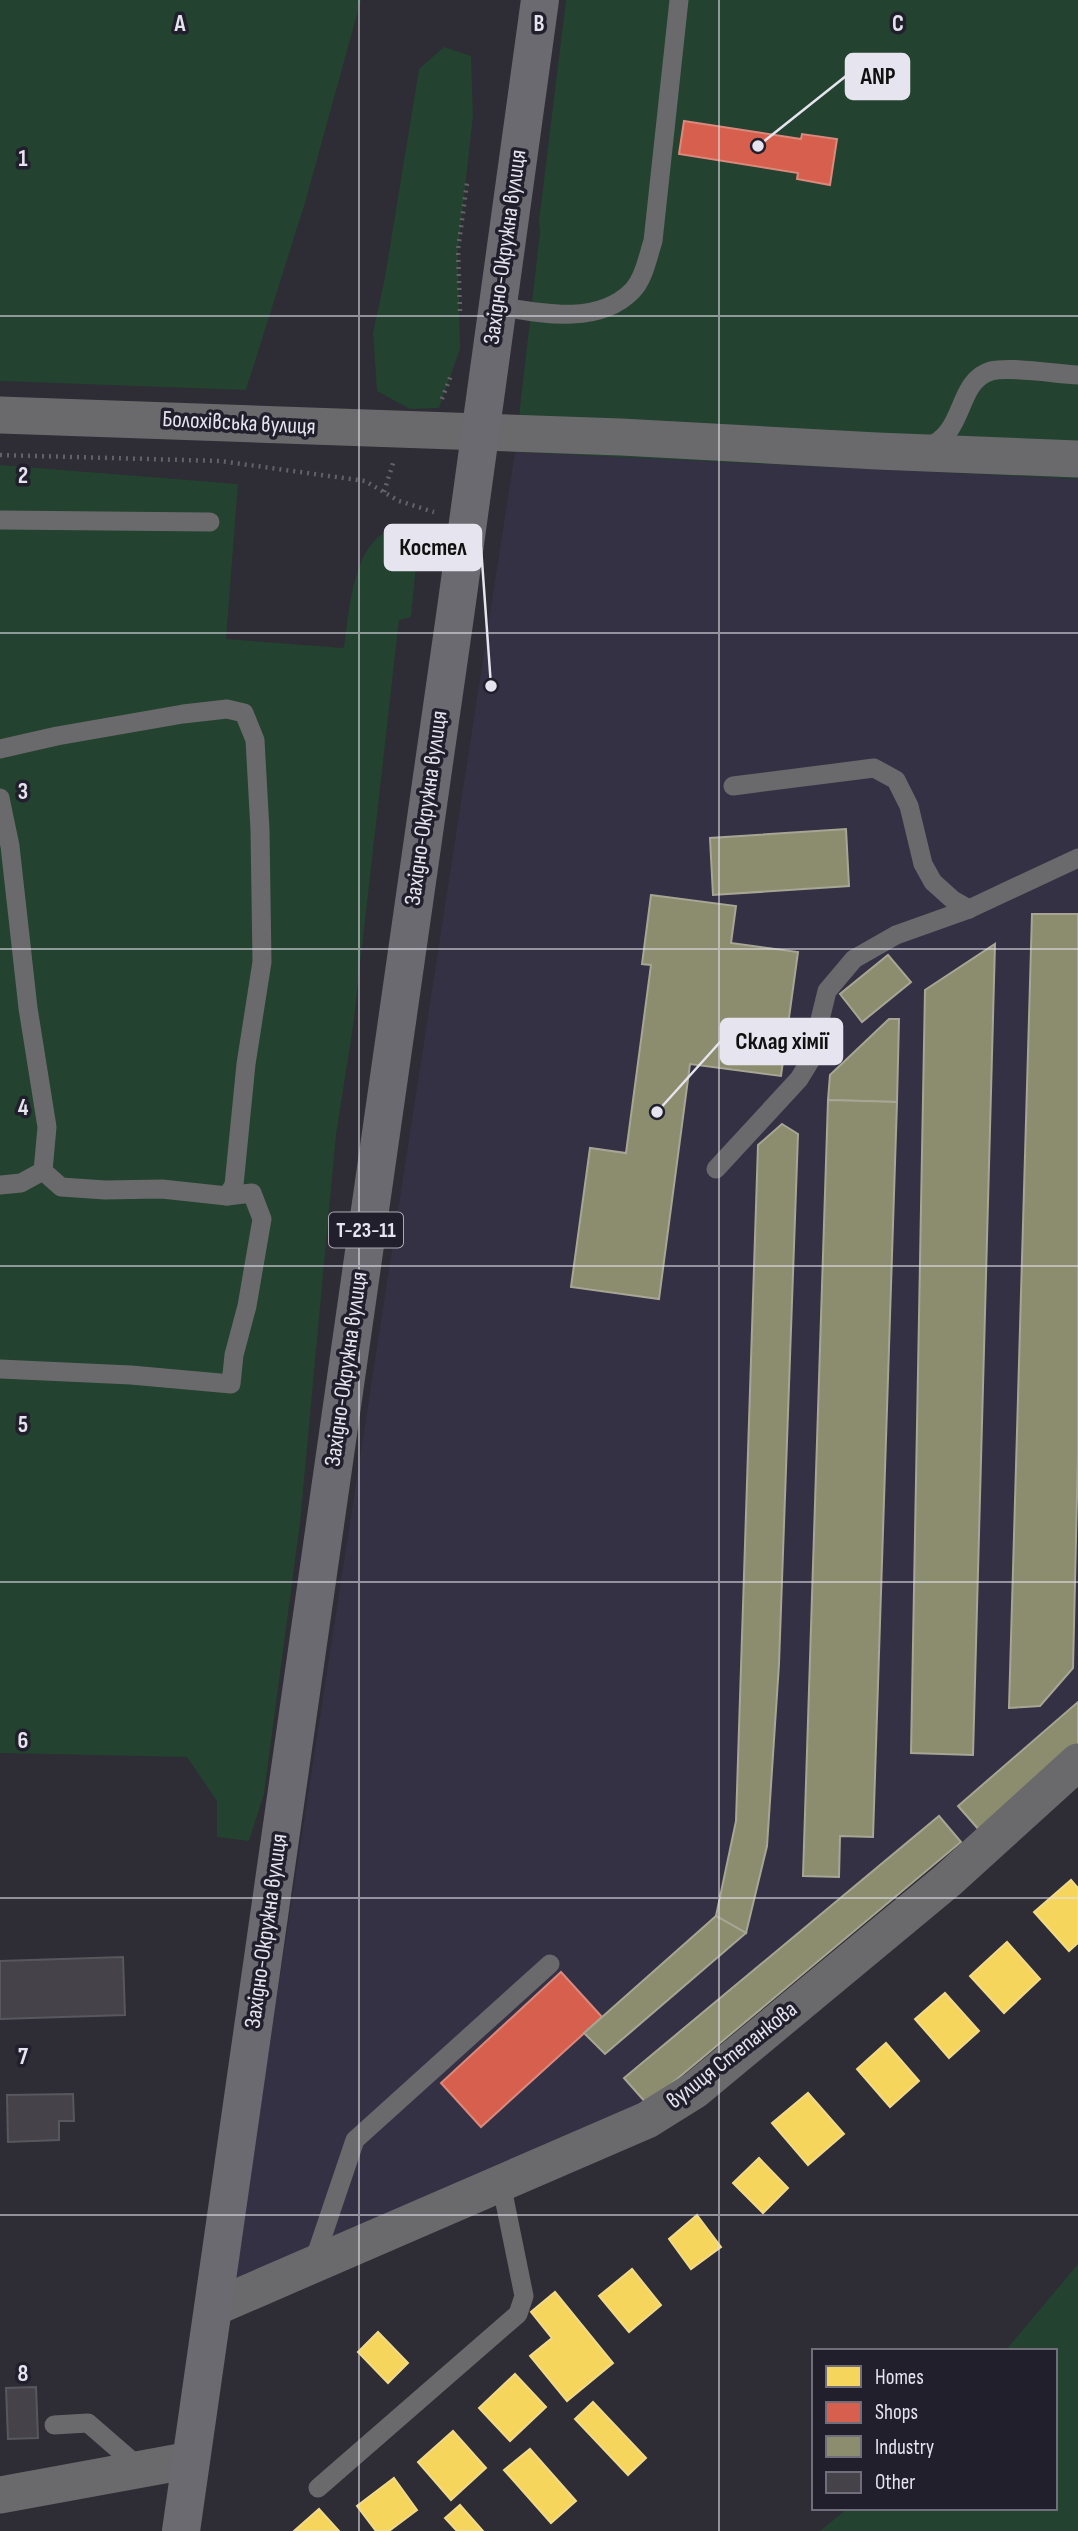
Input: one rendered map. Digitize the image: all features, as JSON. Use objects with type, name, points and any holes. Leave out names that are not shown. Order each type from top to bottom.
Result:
[{"type":"main road","name":"Західно-Окружна вулиця","points":[[181,2531],[456,609],[540,0]]},
{"type":"street","name":"Болохівська вулиця","points":[[0,415],[621,437],[1078,459]]},
{"type":"street","name":"вулиця Степанкова","points":[[213,2308],[647,2120],[695,2090],[947,1880],[1078,1762]]},
{"type":"street","points":[[0,2495],[191,2459]]},
{"type":"lane","points":[[497,306],[550,315],[583,313],[609,306],[633,290],[653,241],[679,0]]},
{"type":"lane","points":[[912,452],[931,446],[947,436],[970,387],[984,374],[993,371],[1078,375]]},
{"type":"lane","points":[[955,423],[964,443],[979,456]]},
{"type":"lane","points":[[0,520],[210,522]]},
{"type":"lane","points":[[0,749],[183,714],[227,709],[244,713],[255,740],[260,831],[262,962],[246,1064],[234,1185],[227,1196]]},
{"type":"lane","points":[[733,786],[874,768],[895,780],[909,806],[923,864],[933,882],[953,900],[970,909]]},
{"type":"lane","points":[[0,798],[10,846],[28,1009],[47,1127],[43,1171]]},
{"type":"lane","points":[[716,1169],[799,1079],[810,1061],[827,991],[854,959],[896,935],[970,909],[1078,858]]},
{"type":"lane","points":[[0,1369],[131,1375],[230,1384],[234,1355],[247,1306],[262,1219],[252,1193],[227,1196],[162,1189],[105,1190],[61,1187],[43,1171]]},
{"type":"lane","points":[[0,1185],[21,1183],[43,1171]]},
{"type":"lane","points":[[313,2264],[355,2140],[550,1964]]},
{"type":"lane","points":[[318,2488],[518,2314],[524,2296],[501,2183]]},
{"type":"lane","points":[[54,2425],[88,2423],[141,2469]]},
{"type":"path","points":[[460,312],[458,250],[467,183]]},
{"type":"path","points":[[439,408],[452,373]]},
{"type":"path","points":[[384,492],[403,430]]},
{"type":"path","points":[[0,455],[220,461],[365,481],[399,501],[435,513]]},
{"type":"shaded area","points":[[515,452],[1078,479],[1078,1745],[980,1831],[961,1842],[647,2104],[233,2282]]},
{"type":"green space","points":[[0,0],[361,0],[305,203],[246,390],[0,381]]},
{"type":"green space","points":[[566,0],[1078,0],[1078,479],[515,452]]},
{"type":"green space","points":[[444,47],[471,56],[473,116],[458,250],[460,349],[439,408],[410,409],[377,391],[373,333],[385,277],[419,69]]},
{"type":"green space","points":[[0,465],[238,484],[226,639],[344,648],[352,590],[361,561],[368,549],[378,537],[399,525],[418,545],[411,617],[399,620],[353,1027],[336,1135],[300,1523],[264,1794],[249,1841],[217,1837],[217,1801],[187,1757],[0,1753]]},
{"type":"green space","points":[[1078,2264],[1078,2531],[820,2531],[846,2510],[1057,2510],[1057,2349],[1007,2349]]},
{"type":"building: Homes","points":[[1071,1880],[1078,1888],[1078,1943],[1069,1951],[1034,1912]]},
{"type":"building: Homes","points":[[1007,1942],[1040,1979],[1004,2013],[970,1976]]},
{"type":"building: Homes","points":[[945,1993],[979,2031],[949,2058],[915,2019]]},
{"type":"building: Homes","points":[[886,2043],[919,2081],[890,2107],[857,2069]]},
{"type":"building: Homes","points":[[808,2093],[844,2134],[808,2165],[772,2123]]},
{"type":"building: Homes","points":[[759,2158],[788,2188],[763,2213],[733,2183]]},
{"type":"building: Homes","points":[[697,2215],[721,2247],[691,2269],[669,2239]]},
{"type":"building: Homes","points":[[632,2269],[661,2305],[629,2332],[599,2296]]},
{"type":"building: Homes","points":[[555,2292],[613,2363],[567,2401],[530,2356],[552,2338],[531,2312]]},
{"type":"building: Homes","points":[[378,2332],[408,2363],[388,2383],[358,2352]]},
{"type":"building: Homes","points":[[515,2374],[546,2407],[510,2441],[479,2408]]},
{"type":"building: Homes","points":[[593,2402],[646,2458],[628,2475],[575,2419]]},
{"type":"building: Homes","points":[[453,2431],[486,2468],[451,2500],[418,2462]]},
{"type":"building: Homes","points":[[530,2449],[576,2501],[551,2523],[504,2470]]},
{"type":"building: Homes","points":[[394,2478],[417,2510],[389,2531],[376,2531],[357,2506]]},
{"type":"building: Homes","points":[[460,2505],[483,2531],[457,2531],[445,2518]]},
{"type":"building: Homes","points":[[319,2509],[339,2531],[294,2531]]},
{"type":"building: Shops","points":[[684,121],[801,139],[802,134],[837,139],[830,185],[797,179],[798,173],[679,154]]},
{"type":"building: Shops","points":[[561,1972],[602,2017],[481,2127],[441,2083]]},
{"type":"building: Industry","points":[[846,829],[849,886],[713,895],[710,838]]},
{"type":"building: Industry","points":[[651,895],[736,906],[731,943],[798,952],[781,1076],[690,1064],[659,1299],[571,1287],[590,1148],[626,1153],[651,965],[642,964]]},
{"type":"building: Industry","points":[[1032,914],[1078,914],[1078,1453],[1073,1668],[1040,1706],[1009,1708]]},
{"type":"building: Industry","points":[[995,944],[973,1755],[911,1753],[925,990]]},
{"type":"building: Industry","points":[[888,955],[911,982],[862,1022],[840,994]]},
{"type":"building: Industry","points":[[889,1019],[899,1019],[897,1102],[828,1100],[830,1075]]},
{"type":"building: Industry","points":[[828,1100],[897,1102],[873,1837],[840,1836],[839,1877],[803,1876]]},
{"type":"building: Industry","points":[[782,1124],[798,1134],[779,1664],[767,1846],[746,1933],[716,1916],[736,1821],[758,1145]]},
{"type":"building: Industry","points":[[1078,1702],[1078,1745],[980,1831],[958,1806]]},
{"type":"building: Industry","points":[[939,1816],[961,1842],[647,2104],[624,2078]]},
{"type":"building: Industry","points":[[716,1916],[746,1933],[605,2054],[584,2033]]},
{"type":"building: Other","points":[[123,1957],[125,2015],[0,2019],[0,1961]]},
{"type":"building: Other","points":[[73,2094],[74,2121],[59,2121],[59,2140],[8,2142],[7,2095]]},
{"type":"building: Other","points":[[36,2387],[38,2438],[8,2439],[6,2388]]},
{"type":"place","name":"ANP","points":[[758,146]]},
{"type":"place","name":"Костел","points":[[491,686]]},
{"type":"place","name":"Склад хімії","points":[[657,1112]]}]
